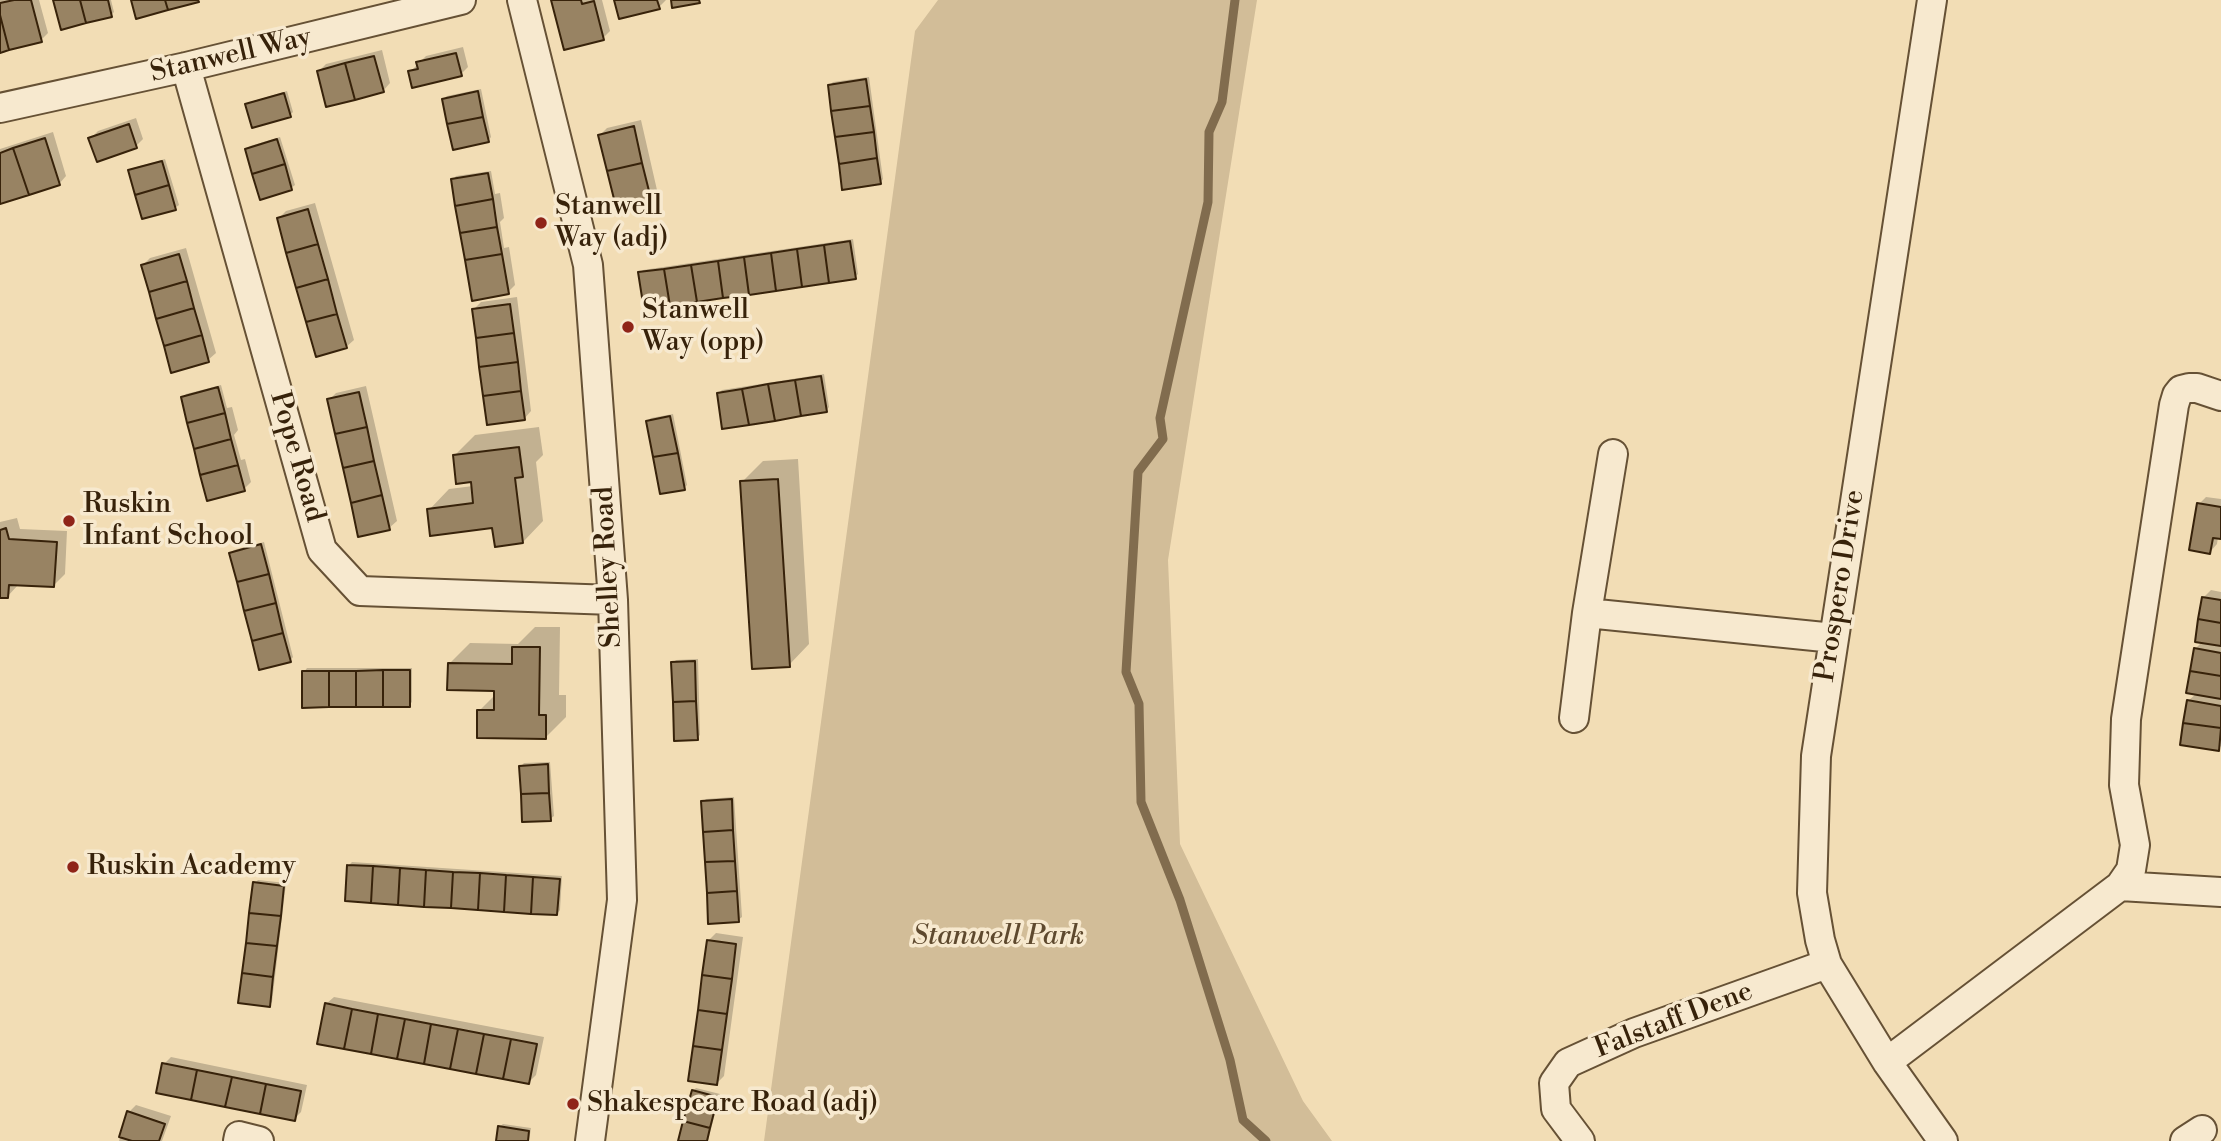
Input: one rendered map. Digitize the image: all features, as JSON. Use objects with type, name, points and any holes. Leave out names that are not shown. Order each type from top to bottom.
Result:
[{"type":"street","name":"Stanwell Way","points":[[0,108],[186,67],[461,0]]},
{"type":"street","name":"Shelley Road","points":[[522,0],[588,265],[613,600],[622,900],[590,1141]]},
{"type":"street","name":"Prospero Drive","points":[[1932,0],[1816,756],[1812,893],[1827,964],[1887,1062],[1944,1141]]},
{"type":"street","name":"Pope Road","points":[[186,67],[322,550],[360,591],[613,600]]},
{"type":"street","points":[[1887,1062],[2120,886],[2131,870],[2135,845],[2124,785],[2126,719],[2174,405],[2177,395],[2189,388],[2221,396]]},
{"type":"street","points":[[1574,718],[1587,612],[1613,454]]},
{"type":"street","points":[[1587,612],[1834,638]]},
{"type":"street","points":[[2120,886],[2221,892]]},
{"type":"street","name":"Falstaff Dene","points":[[1580,1141],[1556,1109],[1555,1083],[1568,1063],[1634,1033],[1827,964]]},
{"type":"street","points":[[238,1141],[239,1136],[259,1141]]},
{"type":"green space","name":"Stanwell Park","points":[[938,0],[1257,0],[1168,560],[1180,844],[1303,1101],[1332,1141],[764,1141],[915,31]]},
{"type":"building","points":[[31,0],[42,42],[9,50],[0,15],[0,3]]},
{"type":"building","points":[[53,0],[80,0],[86,23],[61,30]]},
{"type":"building","points":[[80,0],[108,0],[112,17],[86,23]]},
{"type":"building","points":[[131,0],[165,0],[168,10],[136,19]]},
{"type":"building","points":[[165,0],[198,0],[199,2],[168,10]]},
{"type":"building","points":[[551,0],[581,0],[582,4],[594,1],[604,40],[564,50]]},
{"type":"building","points":[[614,0],[657,0],[660,9],[619,19]]},
{"type":"building","points":[[671,0],[699,0],[700,3],[672,8]]},
{"type":"building","points":[[0,15],[9,50],[0,53]]},
{"type":"building","points":[[456,53],[462,76],[412,88],[408,71],[418,69],[416,62]]},
{"type":"building","points":[[374,56],[384,92],[355,100],[345,63]]},
{"type":"building","points":[[345,63],[355,100],[326,107],[317,71]]},
{"type":"building","points":[[866,79],[870,106],[831,111],[828,85]]},
{"type":"building","points":[[478,91],[483,117],[447,124],[442,99]]},
{"type":"building","points":[[284,93],[291,117],[252,128],[245,104]]},
{"type":"building","points":[[870,106],[874,132],[835,137],[831,111]]},
{"type":"building","points":[[483,117],[489,142],[453,150],[447,124]]},
{"type":"building","points":[[129,124],[137,148],[97,162],[88,138]]},
{"type":"building","points":[[634,126],[642,163],[607,171],[598,135]]},
{"type":"building","points":[[874,132],[877,158],[839,164],[835,137]]},
{"type":"building","points":[[45,138],[60,185],[29,195],[13,148]]},
{"type":"building","points":[[277,139],[285,164],[252,174],[245,149]]},
{"type":"building","points":[[13,148],[29,195],[0,204],[0,153]]},
{"type":"building","points":[[877,158],[881,184],[842,190],[839,164]]},
{"type":"building","points":[[162,161],[169,185],[135,195],[128,170]]},
{"type":"building","points":[[642,163],[651,199],[616,207],[607,171]]},
{"type":"building","points":[[285,164],[292,190],[260,200],[252,174]]},
{"type":"building","points":[[488,173],[493,199],[455,206],[451,179]]},
{"type":"building","points":[[169,185],[176,210],[142,219],[135,195]]},
{"type":"building","points":[[493,199],[497,227],[460,233],[455,206]]},
{"type":"building","points":[[308,209],[318,244],[286,253],[277,218]]},
{"type":"building","points":[[497,227],[502,254],[465,260],[460,233]]},
{"type":"building","points":[[850,241],[856,279],[829,283],[824,245]]},
{"type":"building","points":[[318,244],[328,279],[296,288],[286,253]]},
{"type":"building","points":[[824,245],[829,283],[802,287],[797,249]]},
{"type":"building","points":[[797,249],[802,287],[776,291],[771,253]]},
{"type":"building","points":[[771,253],[776,291],[749,295],[744,257]]},
{"type":"building","points":[[179,254],[187,281],[149,292],[141,265]]},
{"type":"building","points":[[502,254],[509,294],[472,301],[465,260]]},
{"type":"building","points":[[744,257],[749,295],[723,298],[718,261]]},
{"type":"building","points":[[718,261],[723,298],[697,302],[691,265]]},
{"type":"building","points":[[691,265],[697,302],[670,306],[664,269]]},
{"type":"building","points":[[664,269],[670,306],[644,310],[638,272]]},
{"type":"building","points":[[328,279],[337,314],[306,322],[296,288]]},
{"type":"building","points":[[187,281],[194,308],[156,319],[149,292]]},
{"type":"building","points":[[510,304],[514,333],[476,338],[472,309]]},
{"type":"building","points":[[194,308],[202,335],[164,346],[156,319]]},
{"type":"building","points":[[337,314],[347,348],[316,357],[306,322]]},
{"type":"building","points":[[514,333],[518,362],[479,367],[476,338]]},
{"type":"building","points":[[202,335],[209,362],[171,373],[164,346]]},
{"type":"building","points":[[518,362],[521,391],[483,396],[479,367]]},
{"type":"building","points":[[821,376],[827,412],[801,416],[795,380]]},
{"type":"building","points":[[795,380],[801,416],[775,421],[768,384]]},
{"type":"building","points":[[768,384],[775,421],[749,425],[742,389]]},
{"type":"building","points":[[218,387],[225,413],[187,423],[181,397]]},
{"type":"building","points":[[742,389],[749,425],[722,429],[717,393]]},
{"type":"building","points":[[521,391],[525,420],[487,425],[483,396]]},
{"type":"building","points":[[359,392],[367,427],[335,434],[327,399]]},
{"type":"building","points":[[225,413],[231,439],[194,449],[187,423]]},
{"type":"building","points":[[670,416],[678,453],[653,457],[646,421]]},
{"type":"building","points":[[367,427],[374,461],[343,468],[335,434]]},
{"type":"building","points":[[231,439],[238,465],[200,475],[194,449]]},
{"type":"building","points":[[519,447],[523,477],[515,478],[523,543],[495,547],[492,528],[430,536],[427,509],[473,503],[471,482],[456,484],[453,455]]},
{"type":"building","points":[[678,453],[685,490],[660,494],[653,457]]},
{"type":"building","points":[[374,461],[382,495],[351,503],[343,468]]},
{"type":"building","points":[[238,465],[245,491],[207,501],[200,475]]},
{"type":"building","points":[[778,479],[790,667],[752,669],[740,481]]},
{"type":"building","points":[[382,495],[390,530],[358,537],[351,503]]},
{"type":"building","points":[[2197,503],[2221,507],[2221,539],[2213,538],[2210,554],[2189,550]]},
{"type":"building","points":[[6,528],[9,539],[57,542],[54,587],[9,585],[8,598],[0,598],[0,530]]},
{"type":"building","points":[[261,544],[269,574],[237,582],[229,553]]},
{"type":"building","points":[[269,574],[276,603],[244,611],[237,582]]},
{"type":"building","points":[[2202,597],[2221,600],[2221,623],[2198,619]]},
{"type":"building","points":[[276,603],[283,633],[252,641],[244,611]]},
{"type":"building","points":[[2198,619],[2221,623],[2221,646],[2195,642]]},
{"type":"building","points":[[283,633],[291,662],[259,670],[252,641]]},
{"type":"building","points":[[512,647],[540,647],[539,715],[546,715],[546,739],[477,738],[477,710],[494,710],[494,691],[447,690],[448,663],[512,664]]},
{"type":"building","points":[[2194,648],[2221,653],[2221,676],[2190,671]]},
{"type":"building","points":[[695,661],[696,701],[673,702],[671,662]]},
{"type":"building","points":[[383,670],[410,670],[410,707],[383,707]]},
{"type":"building","points":[[383,670],[383,707],[356,707],[356,671]]},
{"type":"building","points":[[302,671],[329,671],[329,707],[302,708]]},
{"type":"building","points":[[329,671],[356,671],[356,707],[329,707]]},
{"type":"building","points":[[2190,671],[2221,676],[2221,699],[2186,693]]},
{"type":"building","points":[[2187,700],[2221,706],[2221,728],[2183,723]]},
{"type":"building","points":[[696,701],[698,740],[674,741],[673,702]]},
{"type":"building","points":[[2183,723],[2221,728],[2219,751],[2180,745]]},
{"type":"building","points":[[548,764],[549,793],[521,794],[519,766]]},
{"type":"building","points":[[549,793],[551,821],[522,822],[521,794]]},
{"type":"building","points":[[732,799],[733,830],[703,832],[701,801]]},
{"type":"building","points":[[733,830],[735,861],[705,862],[703,832]]},
{"type":"building","points":[[735,861],[737,891],[707,893],[705,862]]},
{"type":"building","points":[[347,865],[373,866],[371,903],[345,901]]},
{"type":"building","points":[[373,866],[400,868],[398,905],[371,903]]},
{"type":"building","points":[[400,868],[426,870],[424,907],[398,905]]},
{"type":"building","points":[[426,870],[453,872],[451,908],[424,907]]},
{"type":"building","points":[[453,872],[480,873],[478,910],[451,908]]},
{"type":"building","points":[[480,873],[506,875],[504,912],[478,910]]},
{"type":"building","points":[[506,875],[533,877],[531,914],[504,912]]},
{"type":"building","points":[[533,877],[560,879],[557,915],[531,914]]},
{"type":"building","points":[[253,882],[284,886],[281,916],[249,913]]},
{"type":"building","points":[[737,891],[739,922],[708,924],[707,893]]},
{"type":"building","points":[[249,913],[281,916],[277,946],[246,943]]},
{"type":"building","points":[[707,940],[736,944],[732,979],[702,975]]},
{"type":"building","points":[[246,943],[277,946],[273,977],[242,973]]},
{"type":"building","points":[[242,973],[273,977],[270,1007],[238,1003]]},
{"type":"building","points":[[702,975],[732,979],[727,1014],[698,1010]]},
{"type":"building","points":[[325,1003],[352,1009],[344,1049],[317,1044]]},
{"type":"building","points":[[352,1009],[378,1014],[371,1054],[344,1049]]},
{"type":"building","points":[[698,1010],[727,1014],[722,1050],[693,1046]]},
{"type":"building","points":[[378,1014],[405,1019],[397,1059],[371,1054]]},
{"type":"building","points":[[405,1019],[431,1024],[424,1064],[397,1059]]},
{"type":"building","points":[[431,1024],[458,1029],[450,1069],[424,1064]]},
{"type":"building","points":[[458,1029],[484,1034],[476,1074],[450,1069]]},
{"type":"building","points":[[484,1034],[511,1039],[503,1079],[476,1074]]},
{"type":"building","points":[[511,1039],[537,1044],[529,1084],[503,1079]]},
{"type":"building","points":[[693,1046],[722,1050],[717,1085],[688,1081]]},
{"type":"building","points":[[162,1063],[197,1070],[191,1100],[156,1093]]},
{"type":"building","points":[[197,1070],[232,1077],[225,1107],[191,1100]]},
{"type":"building","points":[[232,1077],[266,1084],[260,1114],[225,1107]]},
{"type":"building","points":[[266,1084],[301,1091],[295,1121],[260,1114]]},
{"type":"building","points":[[692,1090],[718,1097],[710,1128],[683,1121]]},
{"type":"building","points":[[127,1111],[165,1124],[159,1141],[132,1141],[119,1137]]},
{"type":"building","points":[[683,1121],[710,1128],[707,1141],[678,1141]]},
{"type":"building","points":[[498,1126],[529,1131],[528,1141],[496,1141]]},
{"type":"waterway","points":[[1235,0],[1222,102],[1209,132],[1208,202],[1160,418],[1163,439],[1138,472],[1126,672],[1139,704],[1141,802],[1180,900],[1230,1060],[1243,1120],[1266,1141]]},
{"type":"place","name":"Stanwell Way (adj)","points":[[541,223]]},
{"type":"place","name":"Stanwell Way (opp)","points":[[628,327]]},
{"type":"place","name":"Ruskin Infant School","points":[[69,521]]},
{"type":"place","name":"Ruskin Academy","points":[[73,867]]},
{"type":"place","name":"Shakespeare Road (adj)","points":[[573,1104]]}]
